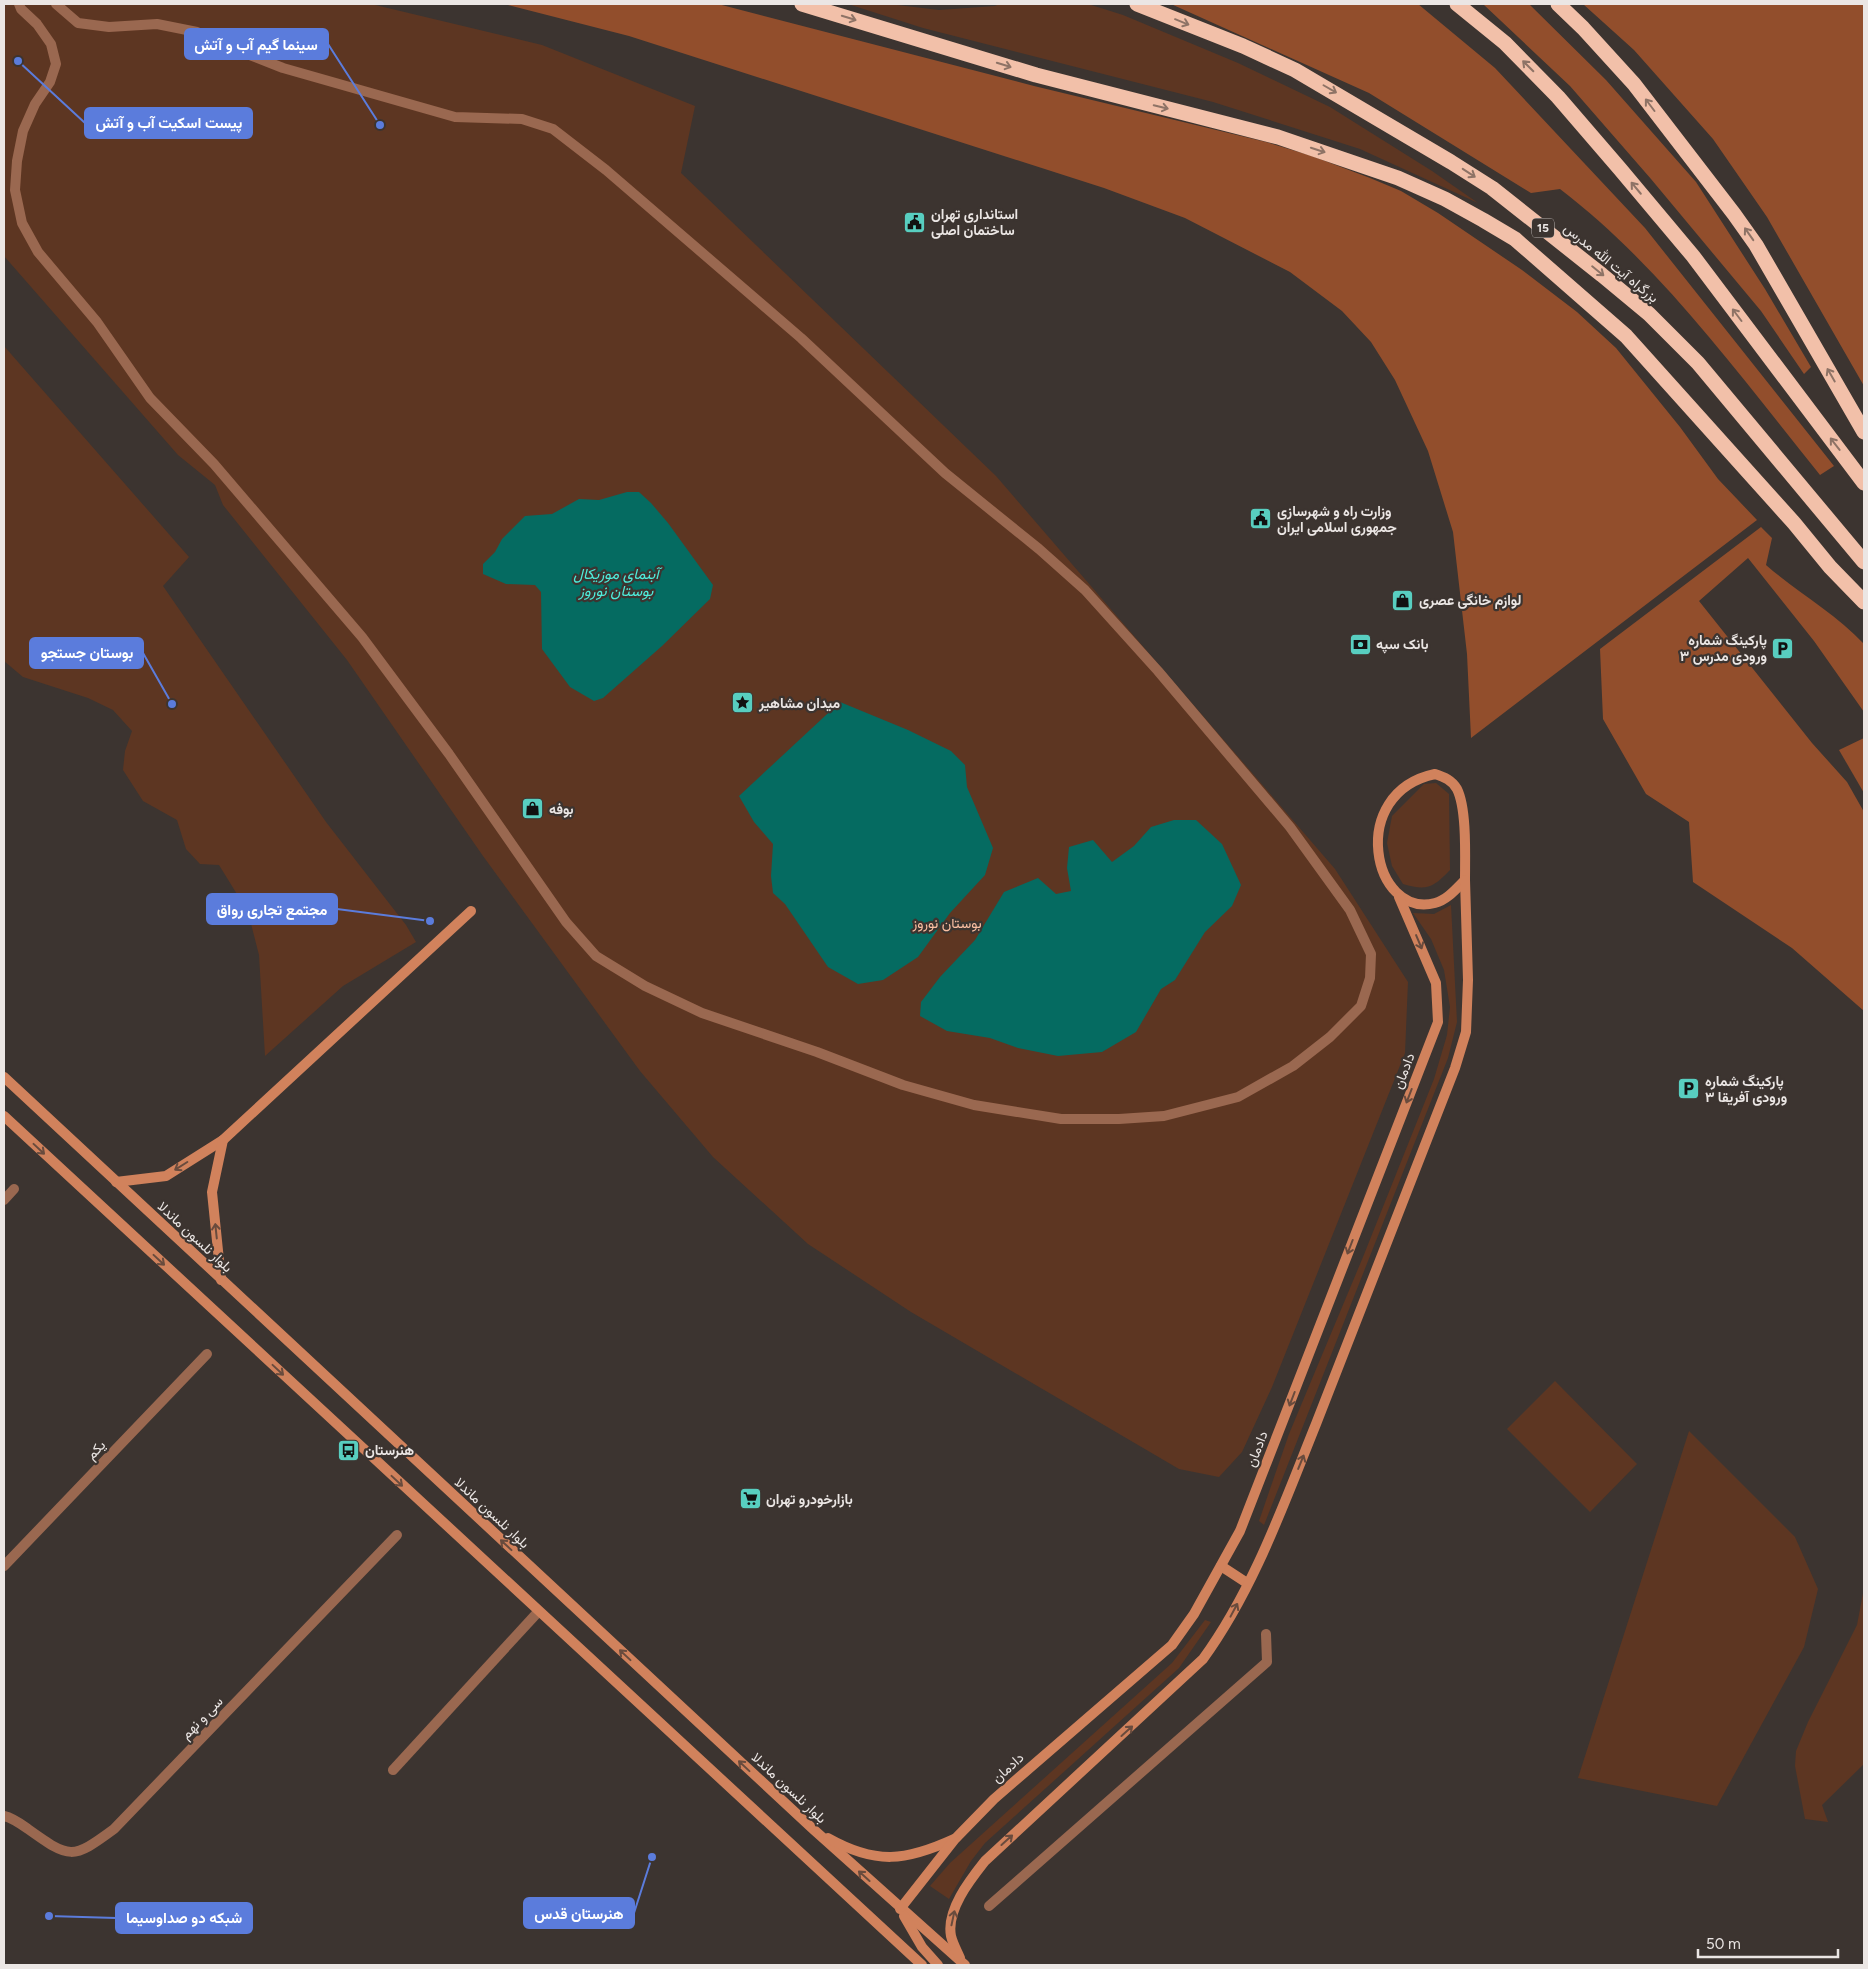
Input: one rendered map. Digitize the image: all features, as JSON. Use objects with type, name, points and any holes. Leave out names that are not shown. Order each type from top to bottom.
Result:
[{"type":"highway","points":[[802,4],[1036,75],[1278,137],[1398,178],[1445,199],[1483,220],[1515,240],[1626,336],[1794,523],[1830,567],[1864,602]]},
{"type":"highway","name":"بزرگراه آیت الله مدرس","points":[[1137,4],[1243,46],[1295,70],[1443,157],[1499,194],[1609,280],[1649,314],[1698,362],[1864,562]]},
{"type":"highway","points":[[1457,4],[1505,44],[1552,90],[1620,169],[1693,256],[1864,483]]},
{"type":"highway","points":[[1558,4],[1583,28],[1634,84],[1734,214],[1756,245],[1864,432]]},
{"type":"street","points":[[20,4],[21,9],[37,24],[50,44],[56,64],[50,82],[35,104],[23,131],[17,161],[15,190],[22,223],[38,252],[97,322],[150,398],[214,464],[362,637],[449,754],[507,840],[566,922],[596,956],[645,986],[702,1013],[817,1052],[903,1085],[974,1104],[1060,1118],[1119,1119],[1164,1116],[1238,1097],[1293,1066],[1330,1037],[1361,1006],[1370,978],[1371,954],[1350,910],[1290,828],[1158,670],[1092,597],[1039,549],[945,474],[801,338],[606,170],[553,129],[522,119],[455,117],[283,68],[229,47],[198,32],[157,24],[109,27],[78,23],[56,4]]},
{"type":"street","points":[[964,1964],[951,1935],[952,1923],[959,1899],[974,1875],[985,1861],[1203,1659],[1217,1640],[1268,1542],[1373,1282],[1455,1068],[1466,1032],[1468,980],[1463,812],[1457,789],[1448,779],[1435,774],[1420,777],[1396,794],[1385,808],[1379,823],[1377,852],[1385,877],[1399,897],[1418,904],[1435,903],[1451,895],[1465,880]]},
{"type":"street","name":"دادمان","points":[[900,1909],[955,1839],[994,1799],[1172,1645],[1194,1614],[1240,1531],[1438,1022],[1436,983],[1399,897]]},
{"type":"street","points":[[116,1182],[166,1176],[222,1140],[470,911]]},
{"type":"street","name":"بلوار نلسون ماندلا","points":[[4,1078],[812,1829],[964,1964]]},
{"type":"street","points":[[4,1116],[538,1612],[922,1965]]},
{"type":"street","points":[[221,1280],[212,1192],[222,1140]]},
{"type":"street","points":[[4,1200],[14,1189]]},
{"type":"street","name":"یکم","points":[[4,1566],[207,1354]]},
{"type":"street","name":"سی و نهم","points":[[4,1816],[15,1820],[51,1846],[68,1852],[76,1852],[114,1829],[397,1535]]},
{"type":"street","points":[[1221,1566],[1247,1583]]},
{"type":"street","points":[[393,1770],[538,1612]]},
{"type":"street","points":[[989,1906],[1267,1662],[1266,1634]]},
{"type":"street","points":[[812,1829],[847,1848],[878,1857],[905,1856],[926,1852],[955,1839]]},
{"type":"street","points":[[900,1909],[917,1940],[938,1965]]},
{"type":"green space","name":"بوستان نوروز","points":[[4,4],[371,4],[542,45],[695,106],[681,173],[996,476],[1335,869],[1408,982],[1405,1053],[1272,1387],[1242,1452],[1219,1477],[1179,1469],[911,1312],[808,1244],[713,1157],[640,1071],[483,856],[347,660],[223,505],[215,485],[178,455],[4,256]]},
{"type":"green space","points":[[848,4],[889,4],[939,10],[995,6],[999,4],[1088,4],[1123,15],[1238,63],[1330,107],[1432,171],[1478,203],[1360,149],[1213,102],[923,28]]},
{"type":"green space","points":[[4,346],[189,557],[163,586],[326,822],[406,925],[416,942],[343,986],[265,1056],[259,955],[248,912],[219,865],[200,864],[186,849],[177,820],[143,801],[123,770],[125,751],[132,731],[113,710],[88,698],[23,677],[4,661]]},
{"type":"green space","points":[[1436,783],[1449,794],[1450,870],[1439,881],[1429,886],[1418,887],[1403,884],[1392,866],[1387,843],[1392,816],[1424,784]]},
{"type":"green space","points":[[1451,905],[1457,1022],[1448,1058],[1264,1525],[1259,1521],[1289,1434],[1363,1257],[1434,1079],[1447,1035],[1450,1007],[1444,970],[1431,939],[1413,913],[1434,914]]},
{"type":"green space","points":[[1555,1381],[1637,1464],[1590,1512],[1507,1429]]},
{"type":"green space","points":[[1689,1431],[1795,1537],[1818,1589],[1804,1647],[1717,1806],[1578,1778]]},
{"type":"green space","points":[[1864,1588],[1864,1764],[1822,1805],[1828,1822],[1805,1819],[1795,1766],[1796,1751],[1808,1722],[1857,1625]]},
{"type":"green space","points":[[1205,1620],[1211,1622],[1179,1668],[985,1843],[971,1861],[949,1899],[930,1886],[950,1863],[1172,1663]]},
{"type":"shaded area","points":[[504,4],[718,4],[1034,86],[1266,142],[1312,156],[1370,178],[1401,191],[1438,213],[1522,270],[1577,312],[1616,348],[1680,427],[1718,479],[1757,520],[1471,738],[1467,654],[1453,532],[1428,451],[1395,380],[1371,342],[1342,311],[1290,272],[1185,218],[1104,188],[629,36]]},
{"type":"shaded area","points":[[1171,4],[1418,4],[1495,68],[1645,228],[1834,466],[1820,475],[1729,361],[1666,287],[1597,219],[1560,189],[1531,193],[1369,93]]},
{"type":"shaded area","points":[[1483,4],[1529,4],[1606,80],[1696,182],[1765,289],[1811,367],[1804,374],[1761,311],[1651,179],[1570,86]]},
{"type":"shaded area","points":[[1583,4],[1864,4],[1864,386],[1767,217],[1713,139],[1634,50]]},
{"type":"shaded area","points":[[1761,527],[1772,538],[1766,565],[1829,613],[1864,644],[1864,712],[1814,641],[1748,558],[1699,601],[1812,743],[1847,782],[1864,812],[1864,1011],[1792,948],[1693,882],[1689,822],[1646,794],[1603,719],[1600,649]]},
{"type":"shaded area","points":[[1864,738],[1864,793],[1839,750]]},
{"type":"water","name":"آبنمای موزیکال بوستان نوروز","points":[[627,492],[639,492],[651,503],[713,585],[710,599],[662,646],[603,698],[594,701],[570,687],[542,649],[541,592],[535,585],[506,584],[483,574],[483,564],[495,552],[502,539],[525,516],[552,514],[579,499],[599,500]]},
{"type":"water","points":[[840,702],[908,730],[951,751],[965,765],[967,787],[993,848],[985,875],[950,913],[918,957],[883,980],[858,984],[828,967],[785,904],[773,893],[771,876],[773,844],[754,822],[739,796]]},
{"type":"water","points":[[1174,820],[1196,820],[1222,844],[1241,885],[1232,906],[1205,932],[1175,980],[1161,989],[1136,1032],[1102,1052],[1058,1056],[1018,1048],[990,1038],[947,1031],[920,1016],[921,1002],[940,977],[975,940],[1004,892],[1038,878],[1056,894],[1071,891],[1067,868],[1069,847],[1093,840],[1112,862],[1134,846],[1151,827]]},
{"type":"place","name":"پیست اسکیت آب و آتش","points":[[18,61]]},
{"type":"place","name":"سینما گیم آب و آتش","points":[[380,125]]},
{"type":"place","name":"استانداری تهران ساختمان اصلی","points":[[915,222]]},
{"type":"place","name":"وزارت راه و شهرسازی جمهوری اسلامی ایران","points":[[1261,519]]},
{"type":"place","name":"لوازم خانگی عصری","points":[[1403,600]]},
{"type":"place","name":"بانک سپه","points":[[1360,644]]},
{"type":"place","name":"پارکینگ شماره ۳ ورودی مدرس","points":[[1783,648]]},
{"type":"place","name":"میدان مشاهیر","points":[[743,703]]},
{"type":"place","name":"بوستان جستجو","points":[[172,704]]},
{"type":"place","name":"بوفه","points":[[533,809]]},
{"type":"place","name":"مجتمع تجاری رواق","points":[[430,921]]},
{"type":"place","name":"پارکینگ شماره ۳ ورودی آفریقا","points":[[1689,1089]]},
{"type":"place","name":"هنرستان","points":[[349,1450]]},
{"type":"place","name":"بازارخودرو تهران","points":[[750,1499]]},
{"type":"place","name":"هنرستان قدس","points":[[652,1857]]},
{"type":"place","name":"شبکه دو صداوسیما","points":[[49,1916]]}]
